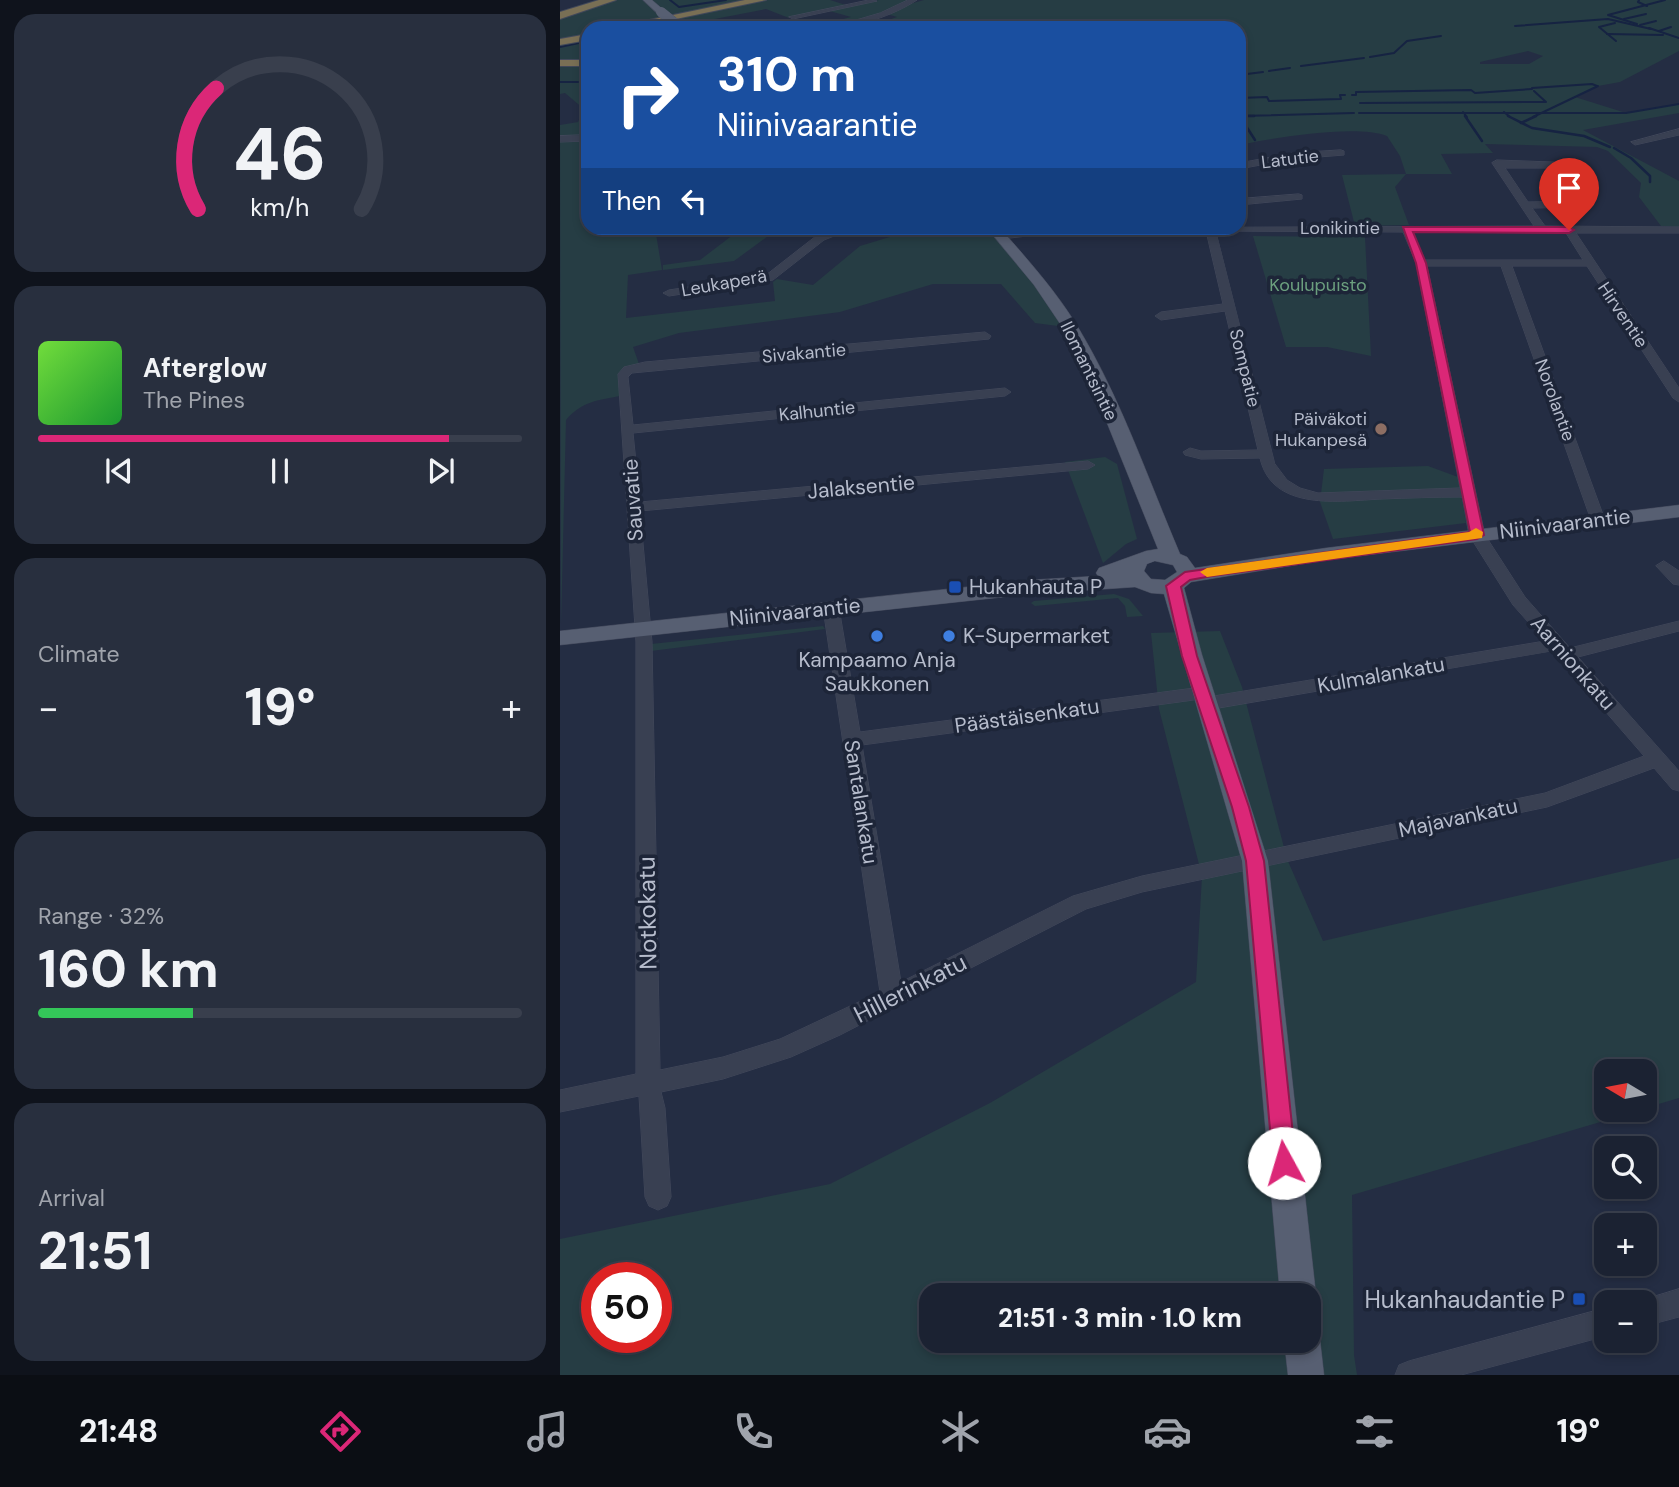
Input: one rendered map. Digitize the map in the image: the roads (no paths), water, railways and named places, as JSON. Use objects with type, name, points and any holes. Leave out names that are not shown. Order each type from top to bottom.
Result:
[{"type":"highway","points":[[560,16],[611,0]]},
{"type":"highway","points":[[652,21],[761,0]]},
{"type":"highway","points":[[667,21],[774,0]]},
{"type":"highway","points":[[674,21],[698,15]]},
{"type":"highway","points":[[560,41],[581,36]]},
{"type":"highway","points":[[560,62],[581,63]]},
{"type":"main road","points":[[647,0],[672,21]]},
{"type":"main road","name":"Ilomantsintie","points":[[1000,235],[1040,282],[1071,328],[1096,376],[1136,469],[1148,507],[1178,570],[1190,656]]},
{"type":"main road","name":"Ilomantsintie","points":[[1127,453],[1144,572],[1190,656]]},
{"type":"main road","name":"Niinivaarantie","points":[[1178,570],[1679,511]]},
{"type":"main road","points":[[1144,572],[1178,570]]},
{"type":"main road","points":[[1144,572],[1178,570]]},
{"type":"main road","name":"Niinivaarantie","points":[[560,638],[1031,587],[1144,572]]},
{"type":"main road","points":[[1190,656],[1255,861],[1297,1283]]},
{"type":"main road","points":[[1303,1353],[1306,1375]]},
{"type":"street","points":[[857,21],[914,0]]},
{"type":"street","points":[[793,18],[874,1]]},
{"type":"street","points":[[846,6],[877,15]]},
{"type":"street","points":[[1635,142],[1679,132]]},
{"type":"street","points":[[560,139],[581,138]]},
{"type":"street","name":"Latutie","points":[[1246,165],[1293,156],[1341,153]]},
{"type":"street","points":[[1542,230],[1498,164],[1576,165]]},
{"type":"street","points":[[1246,201],[1299,197]]},
{"type":"street","points":[[1525,205],[1583,204]]},
{"type":"street","name":"Lonikintie","points":[[1246,228],[1667,230],[1677,235]]},
{"type":"street","name":"Aarnionkatu","points":[[1407,229],[1421,263],[1477,535],[1513,593],[1679,784]]},
{"type":"street","name":"Hirventie","points":[[1569,230],[1679,398]]},
{"type":"street","name":"Leukaperä","points":[[669,293],[769,278],[820,238],[829,235]]},
{"type":"street","name":"Sompatie","points":[[1212,235],[1271,473],[1279,482],[1296,493],[1318,497],[1467,492]]},
{"type":"street","points":[[1421,263],[1589,263]]},
{"type":"street","name":"Norolantie","points":[[1505,263],[1598,520]]},
{"type":"street","points":[[1160,317],[1230,307]]},
{"type":"street","name":"Sivakantie","points":[[624,373],[645,366],[985,336]]},
{"type":"street","name":"Sauvatie","points":[[624,373],[621,382],[628,430],[643,628]]},
{"type":"street","name":"Kalhuntie","points":[[628,430],[1005,392]]},
{"type":"street","points":[[1190,452],[1201,455],[1266,454]]},
{"type":"street","name":"Jalaksentie","points":[[634,507],[1088,465]]},
{"type":"street","points":[[1664,566],[1679,580]]},
{"type":"street","name":"Santalankatu","points":[[831,608],[892,996]]},
{"type":"street","name":"Kulmalankatu","points":[[1204,699],[1561,650],[1679,626]]},
{"type":"street","name":"Notkokatu","points":[[643,628],[648,1084],[653,1108],[658,1197]]},
{"type":"street","name":"Päästäisenkatu","points":[[852,740],[1204,699]]},
{"type":"street","name":"Majavankatu","points":[[1255,861],[1547,800],[1657,759]]},
{"type":"street","name":"Hillerinkatu","points":[[560,1101],[723,1068],[783,1049],[832,1028],[1080,902],[1142,884],[1255,861]]},
{"type":"street","points":[[1657,1309],[1679,1303]]},
{"type":"street","points":[[1409,1375],[1594,1325]]},
{"type":"waterway","points":[[670,0],[679,7],[726,0]]},
{"type":"waterway","points":[[1639,0],[1638,2],[1645,5]]},
{"type":"waterway","points":[[1645,5],[1665,0]]},
{"type":"waterway","points":[[1637,24],[1608,15],[1645,5]]},
{"type":"waterway","points":[[1624,19],[1646,14]]},
{"type":"waterway","points":[[1515,26],[1608,19],[1651,29]]},
{"type":"waterway","points":[[1640,25],[1656,21]]},
{"type":"waterway","points":[[1608,34],[1599,27],[1615,23]]},
{"type":"waterway","points":[[1659,31],[1671,27]]},
{"type":"waterway","points":[[1649,28],[1679,38]]},
{"type":"waterway","points":[[1608,34],[1663,35]]},
{"type":"waterway","points":[[1608,34],[1616,41]]},
{"type":"waterway","points":[[1370,57],[1394,53],[1407,41],[1441,36]]},
{"type":"waterway","points":[[560,47],[581,42]]},
{"type":"waterway","points":[[1301,66],[1364,58]]},
{"type":"waterway","points":[[1269,71],[1290,68]]},
{"type":"waterway","points":[[1246,74],[1263,72]]},
{"type":"waterway","points":[[560,82],[578,82]]},
{"type":"waterway","points":[[1532,88],[1592,84],[1597,86]]},
{"type":"waterway","points":[[1541,113],[1598,86]]},
{"type":"waterway","points":[[1352,95],[1356,95],[1356,92],[1471,90],[1475,93],[1532,89]]},
{"type":"waterway","points":[[1360,103],[1546,102],[1534,91]]},
{"type":"waterway","points":[[1246,98],[1267,97],[1269,101],[1341,99],[1340,95],[1345,95]]},
{"type":"waterway","points":[[1541,113],[1626,113],[1679,104]]},
{"type":"waterway","points":[[1246,116],[1354,113]]},
{"type":"waterway","points":[[1359,113],[1464,113]]},
{"type":"waterway","points":[[1464,113],[1505,113]]},
{"type":"waterway","points":[[1464,113],[1467,117]]},
{"type":"waterway","points":[[1505,113],[1541,113]]},
{"type":"waterway","points":[[1505,113],[1510,117]]},
{"type":"waterway","points":[[1533,117],[1541,113]]},
{"type":"waterway","points":[[1246,116],[1254,116]]},
{"type":"waterway","points":[[1465,116],[1482,141]]},
{"type":"waterway","points":[[1522,123],[1536,116]]},
{"type":"waterway","points":[[1510,117],[1522,123]]},
{"type":"waterway","points":[[1522,123],[1532,128],[1584,136],[1610,147]]},
{"type":"waterway","points":[[1246,126],[1255,140]]},
{"type":"waterway","points":[[1614,148],[1631,158],[1650,176],[1650,182]]},
{"type":"place","name":"Päiväkoti Hukanpesä","points":[[1381,429]]},
{"type":"place","name":"Hukanhauta P","points":[[955,587]]},
{"type":"place","name":"Kampaamo Anja Saukkonen","points":[[877,636]]},
{"type":"place","name":"K-Supermarket","points":[[949,636]]},
{"type":"place","name":"Hukanhaudantie P","points":[[1579,1299]]},
{"type":"park label","name":"Koulupuisto","points":[[1318,285]]}]
